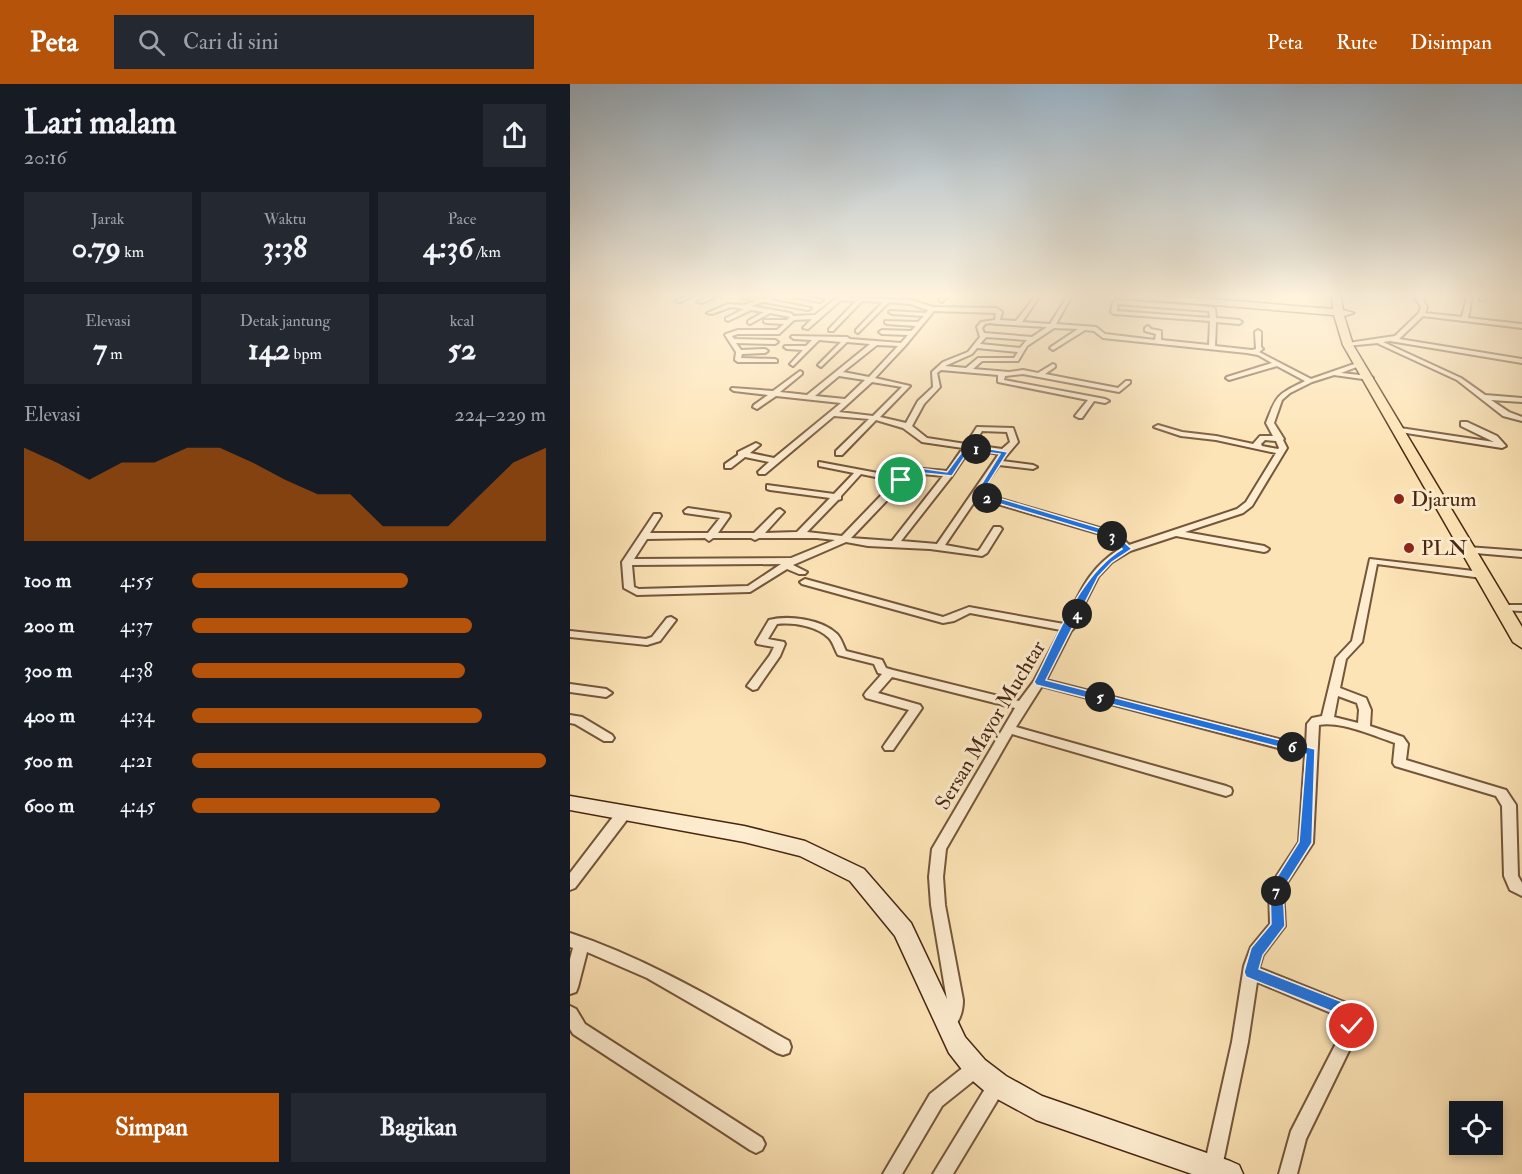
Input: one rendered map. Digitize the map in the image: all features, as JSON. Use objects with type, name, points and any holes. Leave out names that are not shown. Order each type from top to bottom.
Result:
[{"type":"highway","points":[[1352,348],[1522,642]]},
{"type":"highway","points":[[1354,348],[1355,353]]},
{"type":"street","points":[[737,348],[738,360],[775,361]]},
{"type":"street","points":[[793,364],[807,348]]},
{"type":"street","points":[[821,365],[838,348]]},
{"type":"street","points":[[809,397],[841,374],[870,348]]},
{"type":"street","points":[[762,472],[874,379],[901,348]]},
{"type":"street","points":[[909,426],[921,403],[937,387],[933,376],[939,368],[970,353],[974,348]]},
{"type":"street","points":[[997,348],[1021,350]]},
{"type":"street","points":[[968,370],[980,359],[1016,360],[1023,348]]},
{"type":"street","points":[[1228,348],[1252,352],[1310,381]]},
{"type":"street","points":[[1252,352],[1259,348]]},
{"type":"street","points":[[1158,427],[1181,434],[1258,446],[1280,452],[1283,448],[1280,439],[1270,423],[1279,399],[1310,381],[1332,373],[1355,353],[1368,348]]},
{"type":"street","points":[[1395,348],[1396,351],[1416,361],[1459,379],[1506,414],[1522,419]]},
{"type":"street","points":[[1441,348],[1522,361]]},
{"type":"street","points":[[739,352],[765,351]]},
{"type":"street","points":[[1228,378],[1277,364]]},
{"type":"street","points":[[1039,375],[1053,366]]},
{"type":"street","points":[[939,368],[1002,373],[1023,372],[1119,390],[1128,382]]},
{"type":"street","points":[[757,407],[800,373]]},
{"type":"street","points":[[1002,373],[1000,381],[1105,401]]},
{"type":"street","points":[[1071,381],[1081,373]]},
{"type":"street","points":[[1332,373],[1370,378]]},
{"type":"street","points":[[839,453],[907,386],[841,374]]},
{"type":"street","points":[[1100,387],[1107,380]]},
{"type":"street","points":[[734,389],[846,402]]},
{"type":"street","points":[[1063,402],[1071,395]]},
{"type":"street","points":[[1485,397],[1522,400]]},
{"type":"street","points":[[1080,416],[1092,399]]},
{"type":"street","points":[[833,414],[873,418],[909,426],[921,439],[1004,452]]},
{"type":"street","points":[[1400,430],[1502,446],[1494,438],[1464,424]]},
{"type":"street","points":[[895,543],[949,474],[980,429],[1012,432],[1014,442],[1004,452],[999,463],[939,547]]},
{"type":"street","points":[[1258,446],[1257,443],[1263,438],[1280,439]]},
{"type":"street","points":[[728,465],[756,445]]},
{"type":"street","name":"Sersan Mayor Muchtar","points":[[947,1023],[956,1011],[938,905],[936,877],[939,849],[1022,706],[1039,682],[1094,576],[1109,560],[1127,549],[1240,512],[1249,504],[1280,452]]},
{"type":"street","points":[[741,454],[776,461]]},
{"type":"street","points":[[999,463],[1033,467]]},
{"type":"street","points":[[822,464],[901,480]]},
{"type":"street","points":[[657,516],[627,562],[629,588],[637,592],[750,589],[796,570],[844,540],[912,470],[949,474]]},
{"type":"street","points":[[798,536],[838,497],[859,472]]},
{"type":"street","points":[[770,487],[838,497]]},
{"type":"street","points":[[977,495],[1100,531],[1111,535],[1127,549]]},
{"type":"street","points":[[688,511],[726,516],[709,538]]},
{"type":"street","points":[[755,537],[780,512]]},
{"type":"street","points":[[644,536],[709,538],[822,535],[877,544],[895,543],[939,547],[979,554],[984,551],[998,529]]},
{"type":"street","points":[[1176,533],[1264,549]]},
{"type":"street","points":[[1467,550],[1522,554]]},
{"type":"street","points":[[1326,720],[1341,658],[1357,642],[1373,561],[1482,576]]},
{"type":"street","points":[[627,562],[796,570],[943,620],[957,617],[969,610],[1069,628]]},
{"type":"street","points":[[1502,608],[1522,608]]},
{"type":"street","points":[[572,636],[647,642],[656,639],[671,620]]},
{"type":"street","points":[[753,686],[775,656],[780,644],[761,642],[773,622],[780,620],[823,630],[834,637],[842,653],[875,661],[882,670],[889,673],[1022,706]]},
{"type":"street","points":[[889,673],[870,695],[916,708],[889,747]]},
{"type":"street","points":[[1039,682],[1311,752]]},
{"type":"street","points":[[570,688],[606,693]]},
{"type":"street","points":[[1333,690],[1362,701],[1365,710],[1364,728]]},
{"type":"street","points":[[570,719],[578,720],[608,738]]},
{"type":"street","points":[[570,803],[744,834],[805,849],[857,875],[903,930],[957,1045],[976,1068],[997,1085],[1036,1107],[1222,1171],[1234,1076],[1256,952],[1278,926],[1276,888],[1306,843],[1313,724],[1316,721],[1326,720],[1364,728],[1399,740],[1402,744],[1399,763],[1501,794],[1509,805],[1511,876],[1515,886],[1522,890]]},
{"type":"street","points":[[1009,729],[1226,791]]},
{"type":"street","points":[[570,884],[624,813]]},
{"type":"street","points":[[570,987],[576,942],[605,950],[663,979],[783,1047]]},
{"type":"street","points":[[1251,972],[1353,1013],[1356,1020],[1297,1137],[1288,1174]]},
{"type":"street","points":[[570,1014],[579,1029],[756,1144]]},
{"type":"street","points":[[892,1174],[936,1100],[976,1068]]},
{"type":"street","points":[[942,1174],[997,1085]]},
{"type":"place","name":"Djarum","points":[[1399,499]]},
{"type":"place","name":"PLN","points":[[1409,548]]},
{"type":"route","points":[[901,480],[911,470],[949,474],[967,447],[1004,452],[977,495],[1100,531],[1119,540],[1127,549],[1109,560],[1094,576],[1081,606],[1039,682],[1311,752],[1306,843],[1276,888],[1278,926],[1256,952],[1251,972],[1353,1013],[1356,1020],[1352,1026]]}]
